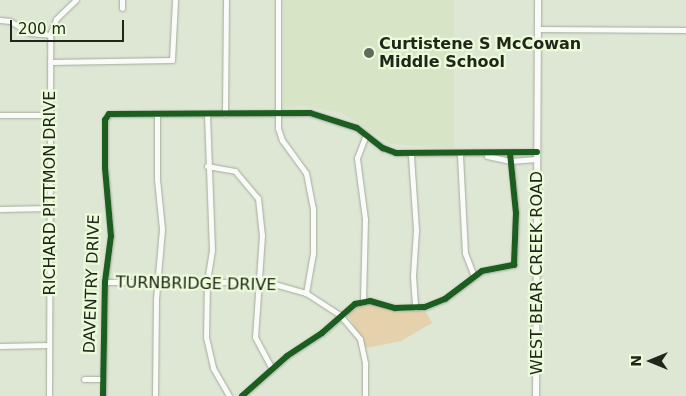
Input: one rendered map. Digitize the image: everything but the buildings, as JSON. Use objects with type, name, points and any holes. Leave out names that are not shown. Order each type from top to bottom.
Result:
[{"type":"main road","name":"WEST BEAR CREEK ROAD","points":[[536,396],[538,0]]},
{"type":"street","name":"RICHARD PITTMON DRIVE","points":[[49,396],[50,35],[56,19],[76,0]]},
{"type":"street","points":[[122,0],[122,8]]},
{"type":"street","points":[[50,62],[172,60],[175,0]]},
{"type":"street","points":[[226,0],[226,114]]},
{"type":"street","points":[[278,0],[277,114],[282,140],[306,173],[313,208],[313,253],[306,293]]},
{"type":"street","points":[[0,20],[10,21],[29,33],[50,35]]},
{"type":"street","points":[[538,29],[686,30]]},
{"type":"street","points":[[155,396],[156,282],[162,230],[157,179],[157,114],[310,113],[332,118],[366,135],[390,151],[411,156],[510,153],[537,156]]},
{"type":"street","name":"DAVENTRY DRIVE","points":[[103,396],[105,282],[111,236],[106,168],[106,120],[109,114],[157,114]]},
{"type":"street","points":[[207,114],[207,166],[212,242],[207,282],[208,353],[212,368],[229,396]]},
{"type":"street","points":[[0,115],[50,115]]},
{"type":"street","points":[[363,301],[365,219],[357,158],[366,135]]},
{"type":"street","points":[[242,396],[272,369],[322,334],[340,314],[363,301],[395,308],[415,308],[445,299],[482,271],[516,263],[510,153]]},
{"type":"street","points":[[476,154],[510,160],[537,156]]},
{"type":"street","points":[[460,155],[465,253],[474,276]]},
{"type":"street","points":[[411,156],[416,230],[415,308]]},
{"type":"street","points":[[207,166],[235,171],[258,198],[262,235],[257,282],[256,337],[272,369]]},
{"type":"street","points":[[0,209],[50,208]]},
{"type":"street","name":"TURNBRIDGE DRIVE","points":[[105,282],[257,282],[283,285],[306,293],[340,314],[360,339],[363,350],[365,396]]},
{"type":"street","points":[[0,346],[49,346]]},
{"type":"street","points":[[84,379],[103,379]]},
{"type":"shaded area","name":"Curtistene S McCowan Middle School","points":[[283,0],[454,0],[454,148],[391,144],[342,113],[304,106],[283,107]]},
{"type":"shaded area","points":[[372,304],[401,312],[425,310],[432,323],[401,341],[366,348],[347,313],[359,306]]},
{"type":"cycle path","points":[[103,396],[105,282],[111,236],[105,168],[105,120],[109,114],[310,113],[357,128],[383,148],[396,153],[537,152]]},
{"type":"cycle path","points":[[242,396],[287,356],[322,333],[355,304],[370,301],[395,308],[425,307],[445,299],[482,271],[514,265],[516,213],[510,153]]},
{"type":"place","name":"Curtistene S McCowan Middle School","points":[[369,53]]}]
